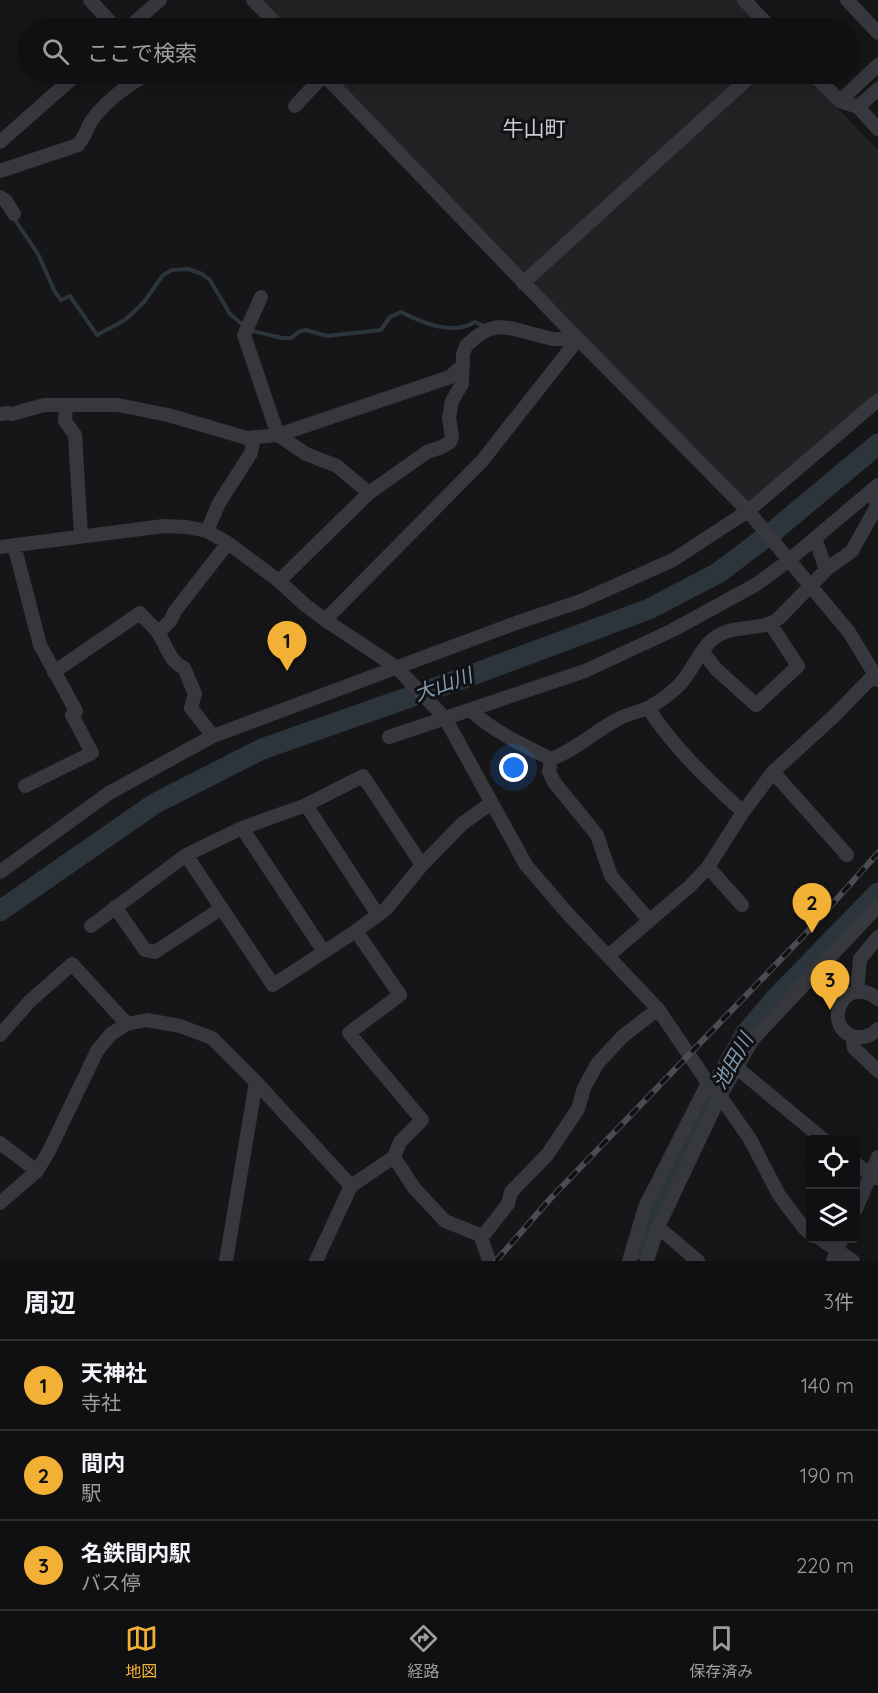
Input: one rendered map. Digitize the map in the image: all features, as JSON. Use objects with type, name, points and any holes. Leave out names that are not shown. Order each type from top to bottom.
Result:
[{"type":"street","points":[[90,0],[107,18]]},
{"type":"street","points":[[139,18],[160,0]]},
{"type":"street","points":[[253,0],[270,18]]},
{"type":"street","points":[[744,0],[761,18]]},
{"type":"street","points":[[847,0],[878,33]]},
{"type":"street","points":[[860,82],[878,65]]},
{"type":"street","points":[[0,142],[66,84]]},
{"type":"street","points":[[0,171],[78,145],[86,136],[91,122],[130,84]]},
{"type":"street","points":[[295,106],[315,84]]},
{"type":"street","points":[[334,84],[523,283],[751,515],[849,632],[876,677],[773,772],[708,867],[690,886],[608,956]]},
{"type":"street","points":[[523,283],[742,84]]},
{"type":"street","points":[[823,84],[840,101],[858,107],[878,129]]},
{"type":"street","points":[[840,101],[858,84]]},
{"type":"street","points":[[858,107],[878,89]]},
{"type":"street","points":[[0,197],[6,201],[14,214]]},
{"type":"street","points":[[261,297],[244,335],[278,435],[312,457],[337,466],[369,493]]},
{"type":"street","points":[[279,581],[369,493],[419,457],[450,442],[452,437],[449,418],[452,400],[462,384],[466,346],[487,330],[498,327],[553,339],[578,339]]},
{"type":"street","points":[[325,620],[482,461],[578,339]]},
{"type":"street","points":[[0,414],[12,414],[44,405],[118,405],[168,415],[223,432],[254,438],[278,435],[450,377],[463,365]]},
{"type":"street","points":[[0,872],[109,793],[213,736],[581,601],[673,560],[751,515],[878,400]]},
{"type":"street","points":[[66,405],[65,421],[75,435],[81,535]]},
{"type":"street","points":[[207,531],[219,503],[251,453],[254,438]]},
{"type":"street","points":[[389,736],[585,671],[673,630],[756,584],[876,487]]},
{"type":"street","points":[[470,710],[488,726],[551,759],[567,753],[620,718],[648,708],[670,693],[680,684],[714,638],[731,630],[771,624],[826,570],[852,551],[877,506],[876,487]]},
{"type":"street","points":[[26,786],[92,753],[72,715],[76,711],[39,645],[7,546],[164,526],[207,531],[228,543],[279,581],[325,620],[396,668],[445,718],[526,865],[568,914],[658,1009],[708,1084],[720,1096],[750,1139],[779,1195],[806,1230]]},
{"type":"street","points":[[815,537],[826,570]]},
{"type":"street","points":[[158,633],[170,621],[175,611],[228,543]]},
{"type":"street","points":[[54,672],[140,613],[158,633],[172,658],[184,668],[195,694],[191,708],[213,736]]},
{"type":"street","points":[[703,652],[716,669],[756,705],[798,666],[771,624]]},
{"type":"street","points":[[648,708],[664,732],[703,775],[744,812]]},
{"type":"street","points":[[551,759],[549,772],[554,782],[597,835],[611,876],[649,920]]},
{"type":"street","points":[[773,772],[848,855]]},
{"type":"street","points":[[91,926],[186,855],[242,828],[306,805],[363,777],[422,865]]},
{"type":"street","points":[[186,855],[273,985],[386,909],[422,865],[462,824],[491,803]]},
{"type":"street","points":[[306,805],[378,915]]},
{"type":"street","points":[[242,828],[324,952]]},
{"type":"street","points":[[708,867],[742,905]]},
{"type":"street","points":[[647,1261],[658,1227],[720,1096],[753,1039],[878,906]]},
{"type":"street","points":[[115,907],[145,950],[155,952],[222,908]]},
{"type":"street","points":[[316,1261],[351,1186],[394,1157],[400,1142],[422,1120],[349,1033],[400,995],[356,931]]},
{"type":"street","points":[[857,992],[860,960],[878,937]]},
{"type":"street","points":[[0,1035],[29,1002],[72,964],[127,1024]]},
{"type":"street","points":[[874,1067],[855,1048],[852,1036],[841,1026],[838,1012],[844,998],[857,992],[865,991],[878,999]]},
{"type":"street","points":[[394,1157],[414,1188],[445,1221],[480,1235],[486,1232],[508,1204],[511,1192],[547,1155],[578,1109],[584,1088],[597,1064],[623,1036],[658,1009]]},
{"type":"street","points":[[0,1203],[36,1171],[49,1151],[97,1051],[111,1034],[127,1024],[147,1020],[180,1026],[212,1038],[256,1082],[351,1186]]},
{"type":"street","points":[[852,1036],[859,1037],[875,1032],[874,1067]]},
{"type":"street","points":[[736,1067],[818,1135]]},
{"type":"street","points":[[226,1261],[256,1082]]},
{"type":"street","points":[[629,1261],[645,1207],[708,1084]]},
{"type":"street","points":[[0,1143],[36,1171]]},
{"type":"street","points":[[860,1201],[874,1177],[878,1157]]},
{"type":"street","points":[[860,1167],[874,1177]]},
{"type":"street","points":[[658,1227],[698,1261]]},
{"type":"street","points":[[480,1235],[489,1260]]},
{"type":"street","points":[[837,1250],[853,1261]]},
{"type":"shaded area","points":[[260,0],[737,0],[754,18],[277,18]]},
{"type":"shaded area","points":[[340,84],[815,84],[878,150],[878,396],[751,505],[533,286]]},
{"type":"waterway","points":[[13,217],[38,254],[55,292],[61,300],[70,296],[97,335],[125,320],[144,302],[163,275],[172,270],[188,269],[210,280],[230,314],[249,330],[282,338],[291,338],[300,331],[306,330],[327,336],[381,330],[390,317],[401,312],[447,328],[457,328],[475,322],[484,326]]},
{"type":"waterway","name":"大山川","points":[[0,911],[154,804],[262,749],[461,679],[649,609],[718,573],[775,530],[878,444]]},
{"type":"waterway","name":"池田川","points":[[639,1249],[651,1210],[746,1033],[775,999],[878,893]]},
{"type":"railway","points":[[496,1261],[550,1199],[809,930],[878,853]]},
{"type":"place","name":"天神社","points":[[287,671]]},
{"type":"place","name":"間内","points":[[812,933]]},
{"type":"place","name":"名鉄間内駅","points":[[830,1010]]},
{"type":"district","name":"牛山町","points":[[534,128]]}]
